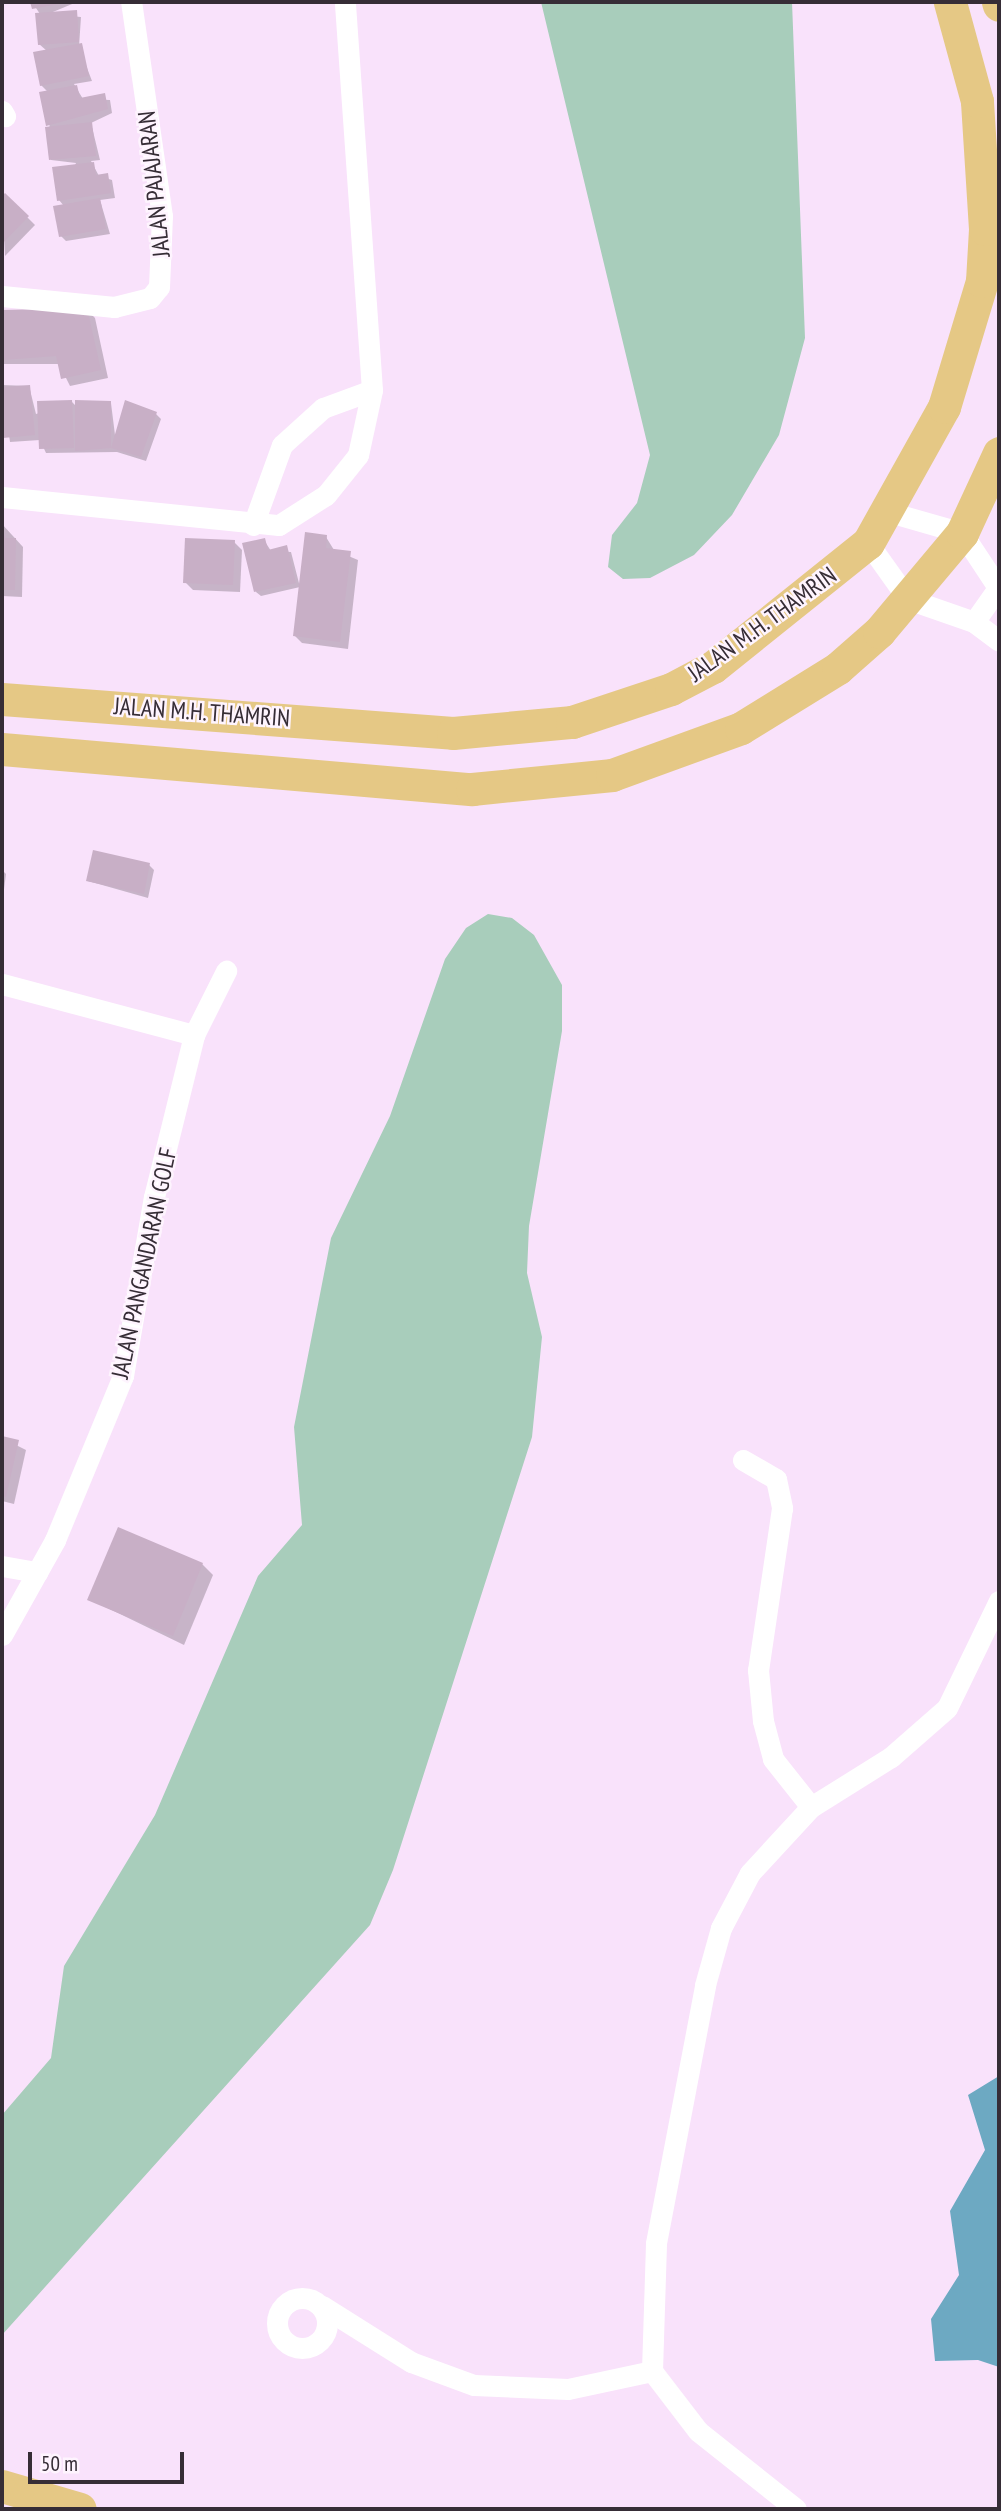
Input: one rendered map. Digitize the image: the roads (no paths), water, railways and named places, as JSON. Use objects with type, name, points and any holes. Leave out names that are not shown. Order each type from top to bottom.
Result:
[{"type":"main road","name":"JALAN M.H. THAMRIN","points":[[2,699],[453,733],[509,730],[572,722],[671,690],[713,667],[868,543],[889,512],[944,407],[982,281],[985,171],[977,102],[950,2]]},
{"type":"main road","points":[[2,750],[509,789],[570,783],[693,750],[741,728],[838,668],[908,599],[962,533],[999,453]]},
{"type":"main road","points":[[2,2486],[80,2509]]},
{"type":"street","name":"JALAN PAJAJARAN","points":[[2,296],[114,307],[150,298],[159,287],[162,216],[131,2]]},
{"type":"street","points":[[2,497],[253,525],[279,525],[326,495],[358,455],[372,390],[345,2]]},
{"type":"street","points":[[253,525],[282,445],[323,408],[372,390]]},
{"type":"street","points":[[889,512],[962,533],[999,589],[974,622]]},
{"type":"street","points":[[868,543],[908,599],[974,622],[999,641]]},
{"type":"street","name":"JALAN PANGANDARAN GOLF","points":[[2,1634],[37,1572],[122,1376],[154,1196],[194,1035],[226,971]]},
{"type":"street","points":[[2,984],[194,1035]]},
{"type":"street","points":[[743,1460],[776,1479],[782,1508],[758,1670],[763,1721],[773,1759],[811,1807]]},
{"type":"street","points":[[2,1566],[37,1572]]},
{"type":"street","points":[[796,2509],[698,2431],[652,2371],[656,2243],[721,1928],[750,1873],[811,1807],[891,1757],[947,1709],[999,1601]]},
{"type":"street","points":[[322,2306],[411,2362],[474,2385],[568,2389],[652,2371]]},
{"type":"water","points":[[999,2076],[999,2367],[978,2360],[935,2361],[931,2319],[959,2275],[950,2211],[985,2150],[968,2095]]}]
